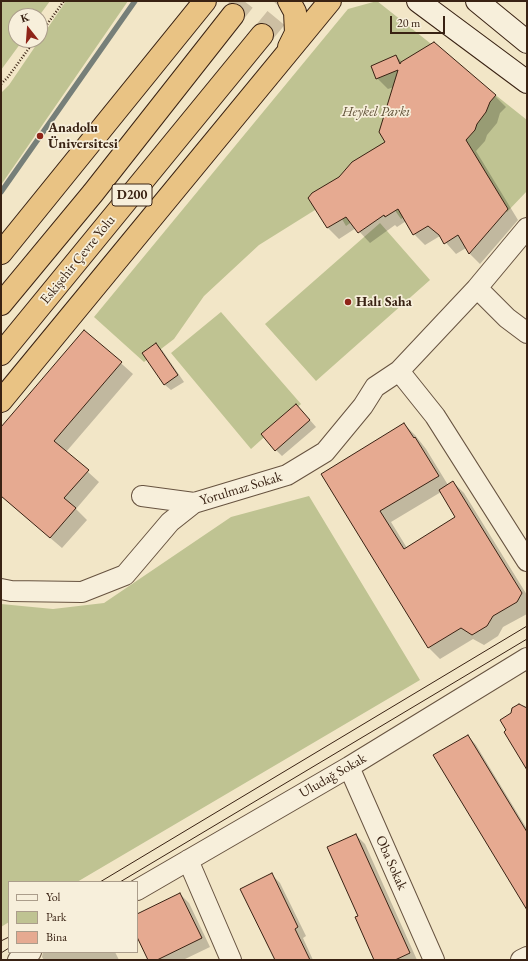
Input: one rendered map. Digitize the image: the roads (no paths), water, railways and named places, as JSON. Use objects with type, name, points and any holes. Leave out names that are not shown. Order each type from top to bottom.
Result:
[{"type":"highway","points":[[1,253],[205,1]]},
{"type":"highway","points":[[287,52],[296,33],[295,12],[289,1]]},
{"type":"highway","points":[[1,401],[330,1]]},
{"type":"highway","name":"D200","points":[[1,304],[93,193],[233,15]]},
{"type":"highway","name":"Eskişehir Çevre Yolu","points":[[1,354],[262,35]]},
{"type":"main road","points":[[418,1],[527,82]]},
{"type":"main road","points":[[479,2],[527,42]]},
{"type":"street","name":"Yorulmaz Sokak","points":[[1,588],[11,591],[82,592],[124,574],[170,522],[194,503],[287,475],[325,452],[363,406],[375,387],[399,371],[477,288],[527,228]]},
{"type":"street","points":[[477,288],[507,318],[527,333]]},
{"type":"street","points":[[399,371],[435,416],[527,561]]},
{"type":"street","points":[[142,496],[194,503]]},
{"type":"street","name":"Uludağ Sokak","points":[[138,889],[349,767],[527,658]]},
{"type":"street","name":"Oba Sokak","points":[[349,767],[434,960]]},
{"type":"street","points":[[188,860],[232,960]]},
{"type":"street","points":[[521,960],[527,957]]},
{"type":"waterway","points":[[1,192],[135,1]]},
{"type":"tunnel","points":[[233,15],[244,1]]},
{"type":"tunnel","points":[[262,35],[290,1]]},
{"type":"tram line","points":[[102,881],[527,626]]},
{"type":"tram line","points":[[122,881],[527,639]]},
{"type":"tram line","points":[[1,941],[8,938]]},
{"type":"tram line","points":[[1,953],[8,949]]},
{"type":"place","name":"Anadolu Üniversitesi","points":[[40,136]]},
{"type":"place","name":"Halı Saha","points":[[348,302]]},
{"type":"park label","name":"Heykel Parkı","points":[[376,112]]}]
